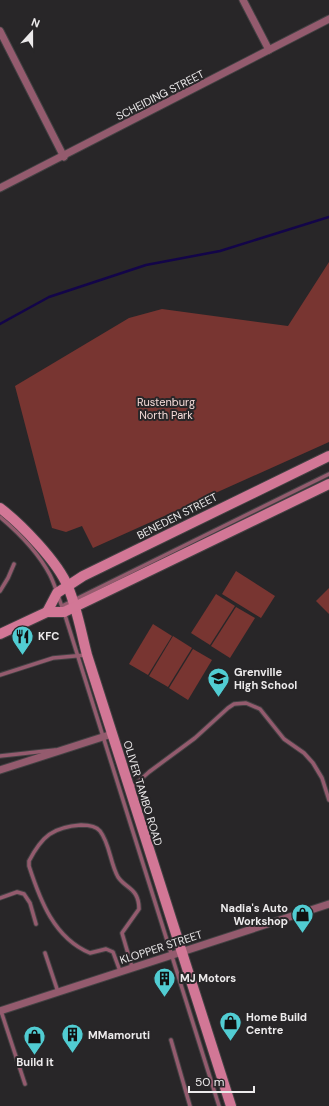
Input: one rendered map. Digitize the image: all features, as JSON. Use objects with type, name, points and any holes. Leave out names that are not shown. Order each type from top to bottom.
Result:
[{"type":"main road","name":"BENEDEN STREET","points":[[47,612],[57,593],[68,586],[236,500],[329,456]]},
{"type":"main road","points":[[0,634],[47,612],[63,609],[74,604],[329,484]]},
{"type":"main road","name":"OLIVER TAMBO ROAD","points":[[0,508],[22,528],[56,568],[68,586],[74,604],[83,655],[108,736],[129,789],[176,953],[231,1106]]},
{"type":"street","points":[[243,0],[269,50]]},
{"type":"street","name":"SCHEIDING STREET","points":[[0,188],[64,157],[329,19]]},
{"type":"street","points":[[0,31],[64,157]]},
{"type":"street","points":[[0,770],[108,736]]},
{"type":"street","name":"KLOPPER STREET","points":[[1,1011],[132,967],[329,904]]},
{"type":"lane","points":[[74,604],[329,474]]},
{"type":"lane","points":[[0,516],[20,534],[50,575],[83,655],[53,658],[0,675]]},
{"type":"lane","points":[[0,591],[14,564]]},
{"type":"lane","points":[[129,789],[149,772],[195,738],[228,708],[234,704],[246,703],[260,709],[284,739],[304,753],[313,763],[322,778],[329,800]]},
{"type":"lane","points":[[108,736],[176,953],[219,1106]]},
{"type":"lane","points":[[0,756],[70,748]]},
{"type":"lane","points":[[120,972],[113,952],[110,950],[90,953],[60,931],[38,894],[29,866],[30,862],[46,836],[60,828],[84,825],[94,826],[99,830],[104,837],[118,876],[133,890],[139,909],[122,933],[132,967]]},
{"type":"lane","points":[[0,898],[17,892],[24,894],[30,903],[36,924]]},
{"type":"lane","points":[[46,953],[58,993]]},
{"type":"lane","points":[[1,1011],[25,1084]]},
{"type":"lane","points":[[171,1040],[190,1106]]},
{"type":"green space","name":"Rustenburg North Park","points":[[329,262],[329,442],[93,548],[82,526],[66,532],[52,528],[15,386],[129,318],[162,309],[288,326]]},
{"type":"green space","points":[[236,571],[275,596],[261,618],[222,594]]},
{"type":"green space","points":[[329,588],[329,614],[316,601]]},
{"type":"green space","points":[[216,594],[235,606],[210,645],[191,633]]},
{"type":"green space","points":[[236,607],[255,618],[230,658],[211,646]]},
{"type":"green space","points":[[153,624],[172,636],[148,675],[129,664]]},
{"type":"green space","points":[[173,636],[192,648],[168,687],[149,676]]},
{"type":"green space","points":[[193,649],[212,660],[188,700],[169,688]]},
{"type":"waterway","points":[[0,324],[49,297],[146,265],[220,251],[329,217]]},
{"type":"place","name":"KFC","points":[[22,656]]},
{"type":"place","name":"Grenville High School","points":[[219,698]]},
{"type":"place","name":"Nadia's Auto Workshop","points":[[303,934]]},
{"type":"place","name":"MJ Motors","points":[[165,998]]},
{"type":"place","name":"Home Build Centre","points":[[231,1042]]},
{"type":"place","name":"MMamoruti","points":[[72,1054]]},
{"type":"place","name":"Build it","points":[[35,1056]]}]
